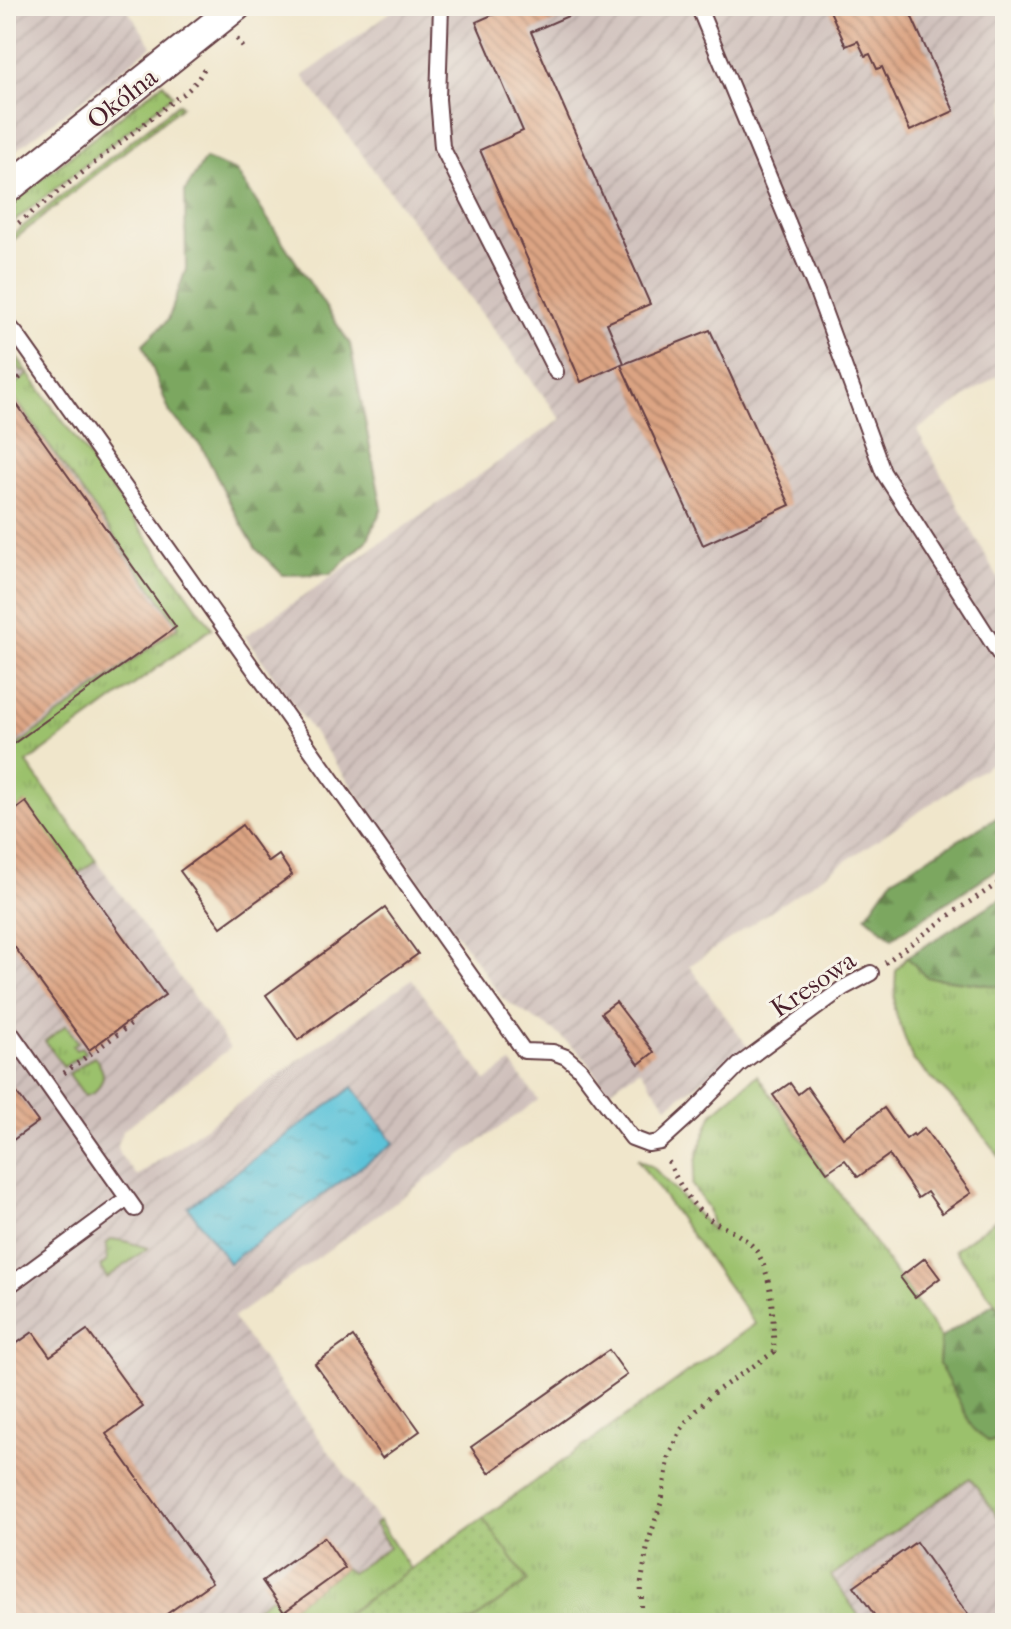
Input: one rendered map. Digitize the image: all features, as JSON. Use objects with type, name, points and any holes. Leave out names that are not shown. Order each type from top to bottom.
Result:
[{"type":"street","name":"Okólna","points":[[6,190],[237,6]]},
{"type":"lane","points":[[441,6],[438,99],[442,147],[556,372]]},
{"type":"lane","points":[[698,6],[817,292],[883,472],[1005,663]]},
{"type":"lane","points":[[6,322],[524,1051],[553,1052],[566,1057],[579,1068],[632,1138],[648,1144],[660,1142]]},
{"type":"lane","name":"Kresowa","points":[[660,1142],[739,1065],[843,988],[871,973]]},
{"type":"lane","points":[[6,1026],[131,1204],[6,1288]]},
{"type":"path","points":[[234,35],[245,50]]},
{"type":"path","points":[[6,233],[189,90],[211,56]]},
{"type":"path","points":[[6,366],[17,380]]},
{"type":"path","points":[[6,388],[25,374]]},
{"type":"path","name":"Kresowa","points":[[871,973],[1005,879]]},
{"type":"path","points":[[64,1073],[133,1023]]},
{"type":"path","points":[[642,1623],[641,1584],[648,1543],[662,1500],[669,1457],[684,1424],[712,1394],[774,1352],[773,1310],[765,1268],[756,1250],[742,1236],[704,1215],[676,1181],[660,1142]]},
{"type":"shaded area","points":[[6,6],[125,6],[152,46],[6,158]]},
{"type":"shaded area","points":[[399,6],[1005,6],[1005,370],[917,430],[1005,591],[1005,754],[689,966],[748,1047],[667,1106],[640,1069],[608,1091],[582,1055],[554,1031],[503,999],[245,636],[561,419],[303,76]]},
{"type":"shaded area","points":[[6,342],[212,628],[27,763],[230,1048],[122,1131],[119,1154],[137,1176],[412,979],[486,1081],[511,1063],[538,1100],[233,1318],[410,1569],[334,1623],[6,1623]]},
{"type":"shaded area","points":[[971,1478],[1005,1527],[1005,1623],[864,1623],[831,1576]]},
{"type":"green space","points":[[163,83],[173,95],[6,228],[6,207]]},
{"type":"green space","points":[[179,103],[182,106],[6,246],[6,240]]},
{"type":"green space","points":[[205,159],[236,171],[350,344],[382,508],[367,541],[331,574],[283,575],[256,549],[202,447],[170,413],[143,344],[168,320],[186,269],[185,191]]},
{"type":"green space","points":[[6,342],[212,628],[27,763],[96,860],[78,874],[25,803],[12,812],[6,804],[6,754],[179,626],[8,389],[28,375],[25,370],[22,372],[6,349]]},
{"type":"green space","points":[[1005,813],[1005,864],[892,938],[866,916],[892,879]]},
{"type":"green space","points":[[1005,896],[1005,987],[926,977],[907,957]]},
{"type":"green space","points":[[907,957],[927,977],[1005,987],[1005,1164],[962,1108],[913,1060],[894,1009],[896,970]]},
{"type":"green space","points":[[66,1025],[78,1042],[73,1046],[76,1050],[81,1047],[85,1052],[64,1067],[45,1041]]},
{"type":"green space","points":[[94,1056],[103,1078],[94,1093],[85,1096],[69,1074]]},
{"type":"green space","points":[[757,1075],[941,1338],[939,1364],[989,1442],[1005,1437],[1005,1527],[970,1478],[831,1576],[864,1623],[469,1623],[528,1581],[483,1518],[755,1324],[637,1159],[653,1167],[713,1231],[708,1208],[692,1185],[698,1152],[713,1113]]},
{"type":"green space","points":[[1005,1213],[1005,1316],[955,1250]]},
{"type":"green space","points":[[112,1239],[148,1248],[107,1278],[100,1267],[107,1261],[106,1244]]},
{"type":"green space","points":[[994,1303],[1005,1316],[1005,1437],[989,1442],[974,1430],[939,1364],[941,1338]]},
{"type":"green space","points":[[483,1518],[528,1581],[469,1623],[334,1623]]},
{"type":"green space","points":[[379,1521],[410,1569],[334,1623],[250,1623],[257,1607],[272,1596],[284,1612],[345,1568],[351,1573],[389,1547],[375,1524]]},
{"type":"water","points":[[353,1087],[394,1143],[229,1263],[188,1207]]},
{"type":"building","points":[[512,6],[591,6],[531,32],[650,304],[607,323],[624,363],[581,382],[480,150],[523,131],[476,22]]},
{"type":"building","points":[[841,6],[907,6],[954,111],[910,131],[882,67],[877,69],[870,54],[865,56],[858,41],[846,46],[830,11]]},
{"type":"building","points":[[710,330],[790,505],[703,545],[621,365]]},
{"type":"building","points":[[6,389],[176,627],[6,749]]},
{"type":"building","points":[[26,802],[165,995],[89,1050],[6,935],[6,817]]},
{"type":"building","points":[[242,825],[269,862],[279,855],[292,875],[221,927],[180,871]]},
{"type":"building","points":[[385,908],[418,954],[298,1040],[266,995]]},
{"type":"building","points":[[616,1002],[654,1052],[639,1064],[601,1013]]},
{"type":"building","points":[[6,1078],[38,1122],[6,1145]]},
{"type":"building","points":[[790,1083],[798,1094],[807,1087],[843,1138],[884,1108],[906,1139],[924,1128],[971,1193],[942,1213],[927,1192],[918,1198],[889,1155],[858,1177],[845,1160],[827,1172],[773,1095]]},
{"type":"building","points":[[925,1258],[940,1278],[915,1297],[900,1277]]},
{"type":"building","points":[[87,1330],[143,1407],[106,1434],[212,1582],[154,1623],[6,1623],[6,1351],[33,1332],[50,1356]]},
{"type":"building","points":[[353,1337],[420,1431],[382,1458],[315,1364]]},
{"type":"building","points":[[609,1350],[627,1375],[489,1473],[471,1447]]},
{"type":"building","points":[[324,1537],[345,1568],[284,1612],[262,1581]]},
{"type":"building","points":[[916,1542],[974,1623],[880,1623],[854,1586]]}]
